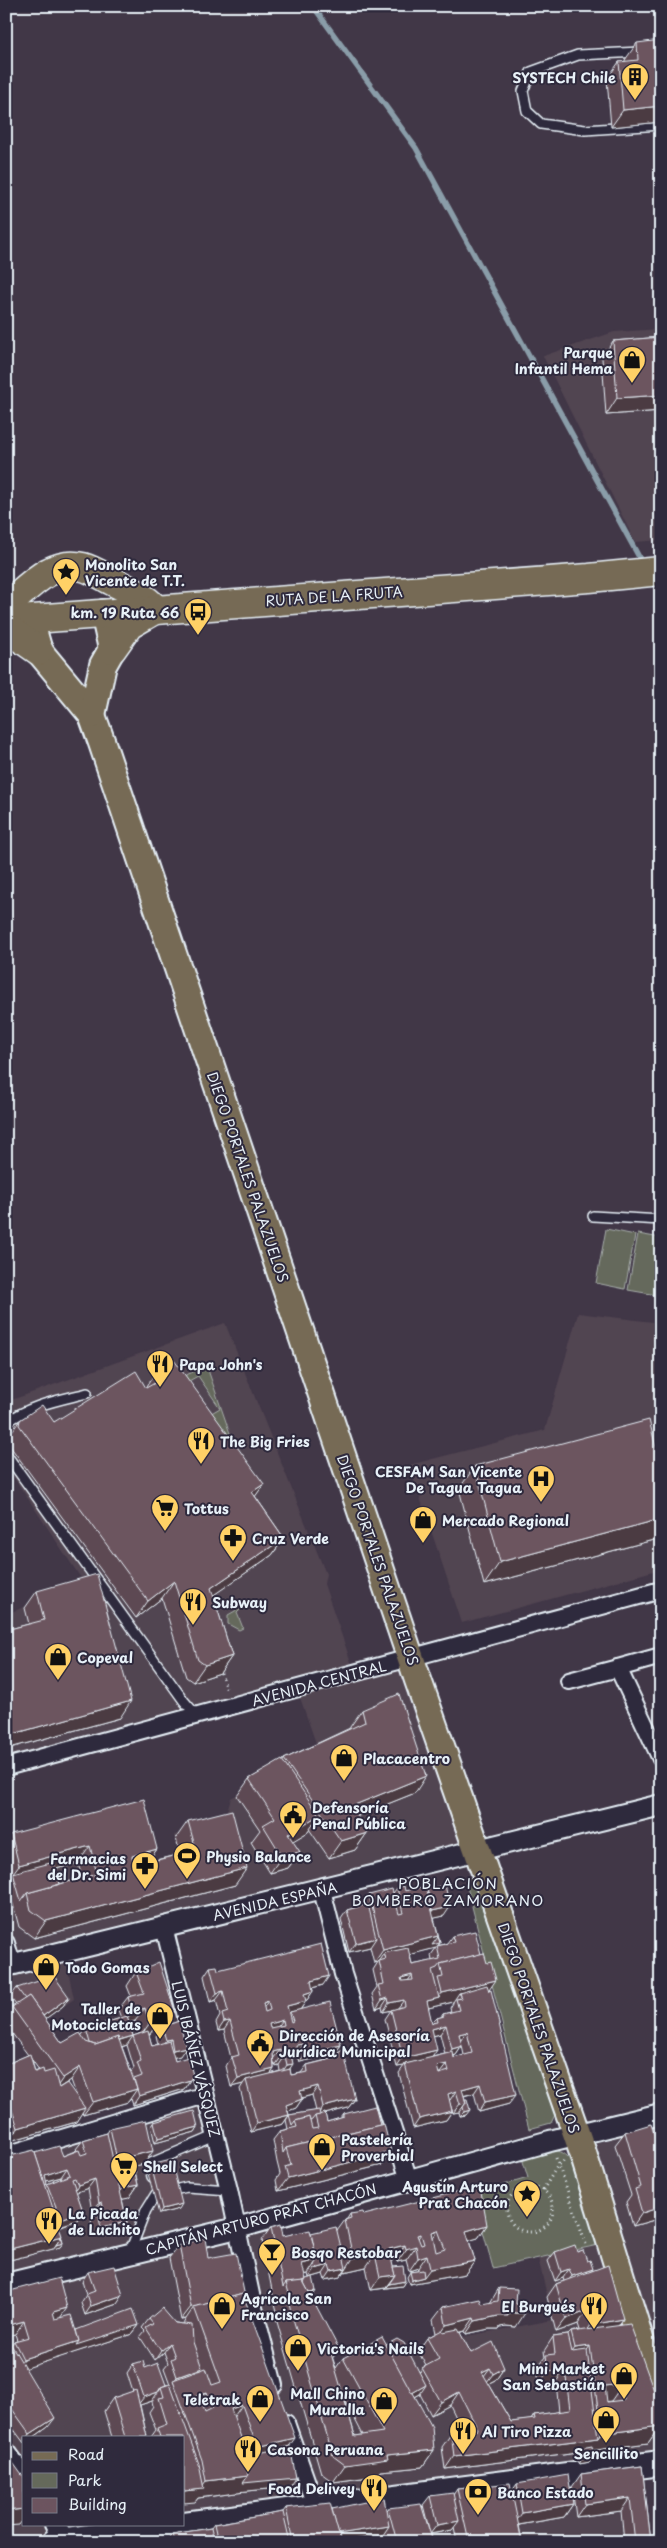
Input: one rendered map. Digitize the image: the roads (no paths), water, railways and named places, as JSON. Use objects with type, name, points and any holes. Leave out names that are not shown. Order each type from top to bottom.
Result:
[{"type":"highway","points":[[6,606],[54,569],[69,566],[82,567],[142,595],[156,609],[129,625],[112,648]]},
{"type":"highway","points":[[82,567],[98,587],[104,613]]},
{"type":"highway","name":"RUTA DE LA FRUTA","points":[[14,623],[104,613],[579,579],[661,570]]},
{"type":"highway","points":[[36,581],[28,603],[14,623],[39,652]]},
{"type":"main road","points":[[92,716],[103,666],[112,648],[104,613]]},
{"type":"main road","points":[[39,652],[92,716]]},
{"type":"main road","name":"DIEGO PORTALES PALAZUELOS","points":[[92,716],[411,1658],[579,2142],[661,2406]]},
{"type":"main road","points":[[185,2524],[661,2463]]},
{"type":"main road","points":[[61,2537],[158,2534],[177,2526]]},
{"type":"street","name":"AVENIDA CENTRAL","points":[[6,1767],[661,1590]]},
{"type":"street","points":[[569,1681],[661,1656]]},
{"type":"street","points":[[618,1668],[661,1759]]},
{"type":"street","name":"AVENIDA ESPAÑA","points":[[9,1965],[322,1890],[661,1805]]},
{"type":"street","points":[[322,1890],[343,1974],[409,2180]]},
{"type":"street","name":"LUIS IBÁÑEZ VÁSQUEZ","points":[[164,1927],[229,2190],[252,2304],[280,2407],[316,2508]]},
{"type":"street","points":[[6,1943],[9,1965]]},
{"type":"street","points":[[6,2155],[205,2095]]},
{"type":"street","name":"CAPITÁN ARTURO PRAT CHACÓN","points":[[6,2284],[237,2228],[550,2141],[579,2142],[661,2114]]},
{"type":"street","points":[[6,2453],[22,2475]]},
{"type":"lane","points":[[661,50],[578,55],[530,72],[523,91],[526,111],[541,124],[585,130],[661,125]]},
{"type":"lane","points":[[593,1216],[661,1220]]},
{"type":"lane","points":[[6,1423],[15,1416],[43,1404],[87,1393]]},
{"type":"lane","points":[[6,1454],[172,1685],[197,1716]]},
{"type":"lane","points":[[129,2254],[146,2210],[156,2194],[149,2164],[215,2136]]},
{"type":"lane","points":[[156,2194],[187,2187],[229,2190]]},
{"type":"waterway","points":[[313,6],[416,148],[639,557]]},
{"type":"waterway","points":[[658,586],[661,591]]},
{"type":"place","name":"SYSTECH Chile","points":[[635,101]]},
{"type":"place","name":"Parque Infantil Hema","points":[[632,384]]},
{"type":"place","name":"Monolito San Vicente de T.T.","points":[[66,596]]},
{"type":"place","name":"km. 19 Ruta 66","points":[[198,636]]},
{"type":"place","name":"Papa John's","points":[[160,1388]]},
{"type":"place","name":"The Big Fries","points":[[201,1465]]},
{"type":"place","name":"CESFAM San Vicente De Tagua Tagua","points":[[541,1503]]},
{"type":"place","name":"Tottus","points":[[165,1532]]},
{"type":"place","name":"Mercado Regional","points":[[423,1544]]},
{"type":"place","name":"Cruz Verde","points":[[233,1562]]},
{"type":"place","name":"Subway","points":[[193,1626]]},
{"type":"place","name":"Copeval","points":[[58,1681]]},
{"type":"place","name":"Placacentro","points":[[344,1782]]},
{"type":"place","name":"Defensoría Penal Pública","points":[[293,1839]]},
{"type":"place","name":"Physio Balance","points":[[187,1880]]},
{"type":"place","name":"Farmacias del Dr. Simi","points":[[145,1890]]},
{"type":"place","name":"Todo Gomas","points":[[46,1991]]},
{"type":"place","name":"Taller de Motocicletas","points":[[160,2040]]},
{"type":"place","name":"Dirección de Asesoría Jurídica Municipal","points":[[260,2067]]},
{"type":"place","name":"Pastelería Proverbial","points":[[322,2171]]},
{"type":"place","name":"Shell Select","points":[[124,2190]]},
{"type":"place","name":"Agustín Arturo Prat Chacón","points":[[527,2218]]},
{"type":"place","name":"La Picada de Luchito","points":[[49,2245]]},
{"type":"place","name":"Bosqo Restobar","points":[[272,2276]]},
{"type":"place","name":"Agrícola San Francisco","points":[[222,2330]]},
{"type":"place","name":"El Burgués","points":[[594,2330]]},
{"type":"place","name":"Victoria's Nails","points":[[298,2372]]},
{"type":"place","name":"Mini Market San Sebastián","points":[[624,2400]]},
{"type":"place","name":"Teletrak","points":[[260,2423]]},
{"type":"place","name":"Mall Chino Muralla","points":[[384,2425]]},
{"type":"place","name":"Sencillito","points":[[606,2444]]},
{"type":"place","name":"Al Tiro Pizza","points":[[463,2455]]},
{"type":"place","name":"Casona Peruana","points":[[248,2473]]},
{"type":"place","name":"Food Delivey","points":[[374,2512]]},
{"type":"place","name":"Banco Estado","points":[[478,2516]]},
{"type":"district","name":"POBLACIÓN BOMBERO ZAMORANO","points":[[448,1890]]}]
